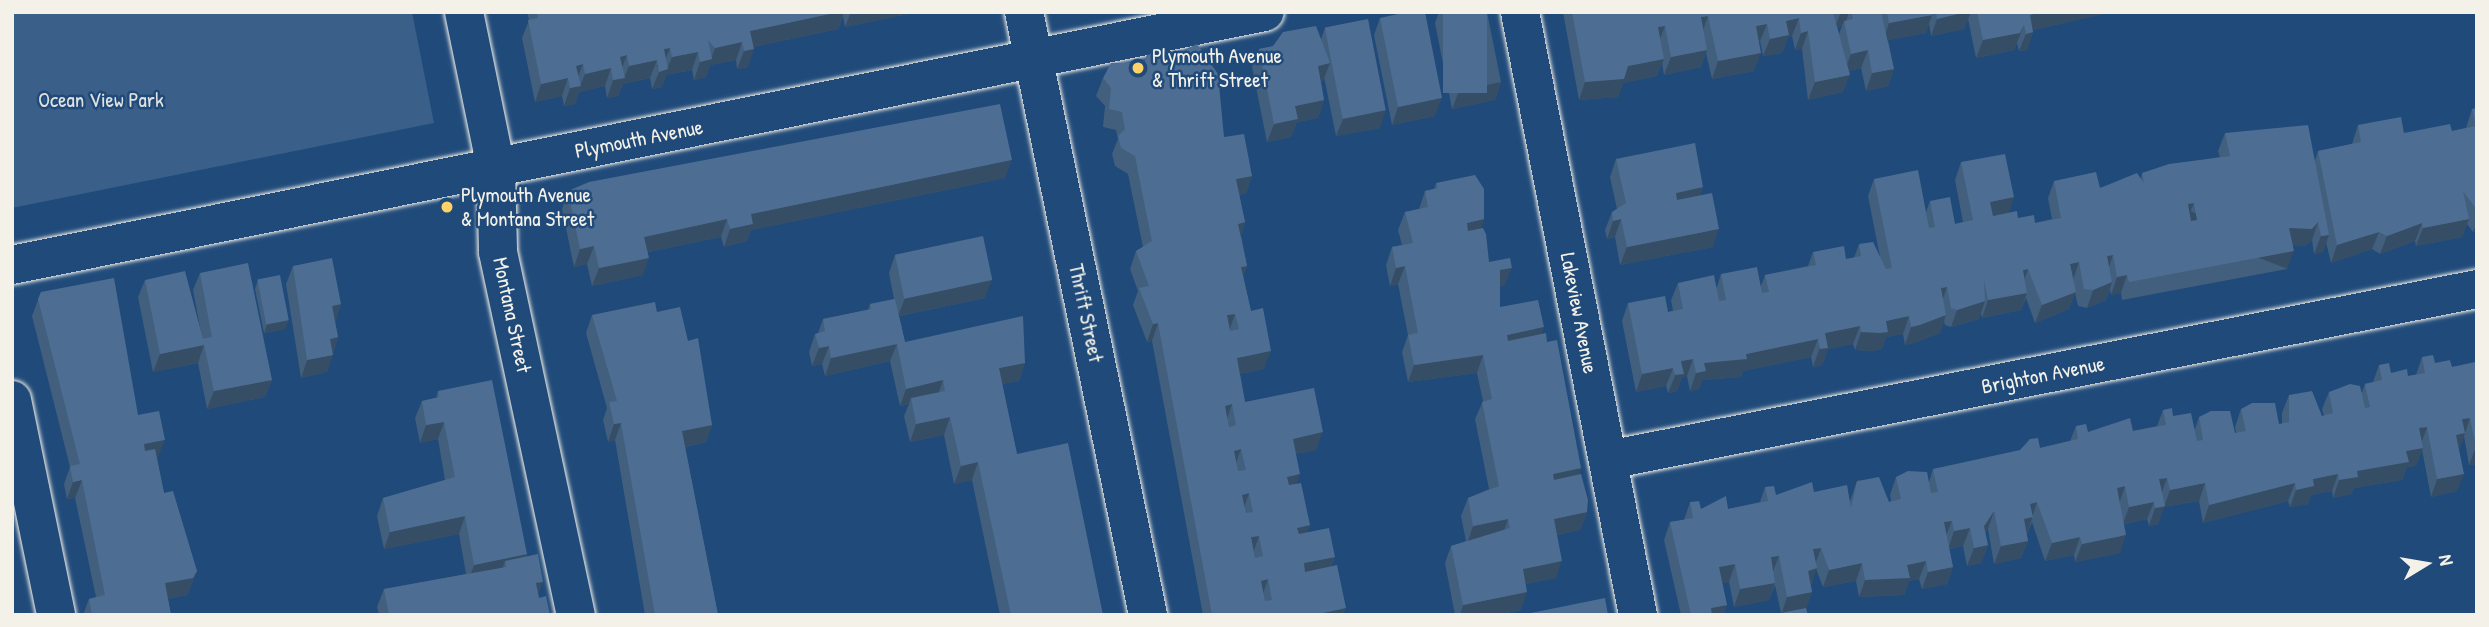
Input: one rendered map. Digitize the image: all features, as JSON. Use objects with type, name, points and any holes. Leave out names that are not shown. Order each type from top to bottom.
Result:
[{"type":"street","name":"Montana Street","points":[[464,12],[496,168],[498,253],[576,615]]},
{"type":"street","name":"Thrift Street","points":[[1024,12],[1148,615]]},
{"type":"street","name":"Plymouth Avenue","points":[[12,265],[1265,12]]},
{"type":"street","name":"Lakeview Avenue","points":[[1520,12],[1639,615]]},
{"type":"street","name":"Brighton Avenue","points":[[1608,460],[2477,289]]},
{"type":"street","points":[[12,400],[56,615]]},
{"type":"green space","name":"Ocean View Park","points":[[12,12],[412,12],[434,123],[12,208]]},
{"type":"building","points":[[537,12],[839,12],[750,31],[754,49],[744,51],[742,42],[715,48],[708,40],[712,59],[700,62],[698,52],[672,57],[670,48],[664,49],[668,69],[659,72],[657,60],[629,66],[627,55],[620,57],[625,78],[613,80],[611,68],[585,74],[583,64],[576,66],[581,86],[570,88],[568,78],[541,84],[528,20],[538,18]]},
{"type":"building","points":[[1407,12],[1425,12],[1442,98],[1398,107],[1380,18]]},
{"type":"building","points":[[1443,12],[1487,12],[1487,93],[1443,93]]},
{"type":"building","points":[[1572,12],[1833,12],[1850,75],[1815,82],[1808,31],[1801,33],[1799,18],[1786,21],[1789,35],[1770,39],[1767,24],[1756,26],[1761,53],[1718,61],[1708,16],[1701,17],[1707,50],[1671,57],[1665,26],[1658,27],[1664,59],[1628,66],[1624,79],[1585,82]]},
{"type":"building","points":[[1852,12],[1881,12],[1894,69],[1872,73],[1868,50],[1851,54],[1844,21],[1853,19]]},
{"type":"building","points":[[1887,12],[1933,12],[1932,15],[1889,23]]},
{"type":"building","points":[[1936,12],[1967,12],[1937,19]]},
{"type":"building","points":[[1977,12],[2040,12],[2030,15],[2033,32],[2026,34],[2024,25],[2020,33],[1983,40]]},
{"type":"building","points":[[1368,19],[1386,110],[1343,119],[1325,27]]},
{"type":"building","points":[[1316,26],[1330,63],[1318,66],[1324,100],[1295,106],[1298,119],[1274,124],[1259,49],[1273,46],[1283,32]]},
{"type":"building","points":[[1197,44],[1218,74],[1224,137],[1244,134],[1252,176],[1236,179],[1245,222],[1238,224],[1247,266],[1241,267],[1251,311],[1263,308],[1271,351],[1237,358],[1245,402],[1314,388],[1323,432],[1293,439],[1300,474],[1287,477],[1289,485],[1301,483],[1310,525],[1297,528],[1299,534],[1329,528],[1335,557],[1304,563],[1305,572],[1337,565],[1346,608],[1314,615],[1212,615],[1158,323],[1153,324],[1139,288],[1149,286],[1136,251],[1152,241],[1135,156],[1121,148],[1118,136],[1125,129],[1122,112],[1109,109],[1111,88],[1103,78],[1111,63],[1144,63],[1147,55],[1159,52],[1164,59]],"holes":[[[1235,314],[1239,329],[1230,331],[1227,315]],[[1232,404],[1236,425],[1229,427],[1225,406]],[[1241,449],[1246,470],[1238,471],[1234,451]],[[1249,493],[1253,512],[1246,513],[1242,495]],[[1259,536],[1263,556],[1255,558],[1251,537]],[[1268,579],[1272,600],[1265,601],[1261,581]]]},
{"type":"building","points":[[1000,104],[1012,160],[751,214],[753,224],[730,229],[727,219],[644,237],[649,258],[599,268],[594,246],[580,249],[568,191],[589,182]]},
{"type":"building","points":[[2477,108],[2477,210],[2463,191],[2469,219],[2423,228],[2422,223],[2387,236],[2379,232],[2337,245],[2318,151],[2361,142],[2358,125],[2401,117],[2404,133],[2450,124],[2452,131],[2476,126],[2472,109]]},
{"type":"building","points":[[2308,125],[2329,235],[2321,236],[2318,222],[2312,229],[2289,228],[2294,251],[2129,282],[2127,275],[2117,277],[2113,255],[2107,256],[2112,282],[2093,290],[2084,289],[2079,262],[2070,264],[2076,292],[2042,305],[2028,269],[2023,270],[2027,293],[1988,300],[1984,280],[1985,301],[1957,310],[1951,308],[1947,287],[1941,288],[1946,315],[1920,325],[1911,327],[1909,316],[1886,321],[1888,332],[1861,332],[1860,326],[1825,333],[1828,348],[1820,349],[1818,339],[1746,354],[1747,359],[1704,363],[1706,371],[1696,373],[1693,359],[1681,361],[1684,374],[1675,375],[1673,368],[1642,374],[1628,303],[1665,296],[1668,312],[1683,309],[1678,283],[1714,275],[1719,301],[1726,300],[1721,274],[1757,267],[1762,293],[1769,292],[1765,275],[1816,265],[1813,252],[1844,246],[1846,259],[1861,256],[1859,244],[1873,242],[1886,269],[1892,268],[1874,179],[1918,170],[1929,228],[1935,227],[1930,201],[1950,197],[1955,224],[1973,220],[1961,162],[2005,154],[2014,197],[1990,202],[1993,216],[2017,211],[2018,218],[2034,215],[2035,223],[2061,218],[2054,181],[2096,172],[2100,188],[2137,173],[2144,183],[2142,173],[2169,164],[2230,156],[2225,133]],"holes":[[[2194,203],[2197,220],[2191,221],[2188,204]]]},
{"type":"building","points":[[1695,143],[1703,187],[1676,193],[1677,200],[1712,193],[1719,229],[1627,247],[1621,219],[1613,221],[1612,212],[1626,203],[1616,159]]},
{"type":"building","points":[[1475,175],[1484,189],[1484,219],[1467,223],[1468,231],[1483,228],[1489,262],[1510,258],[1512,268],[1500,270],[1500,307],[1538,300],[1544,327],[1507,335],[1508,341],[1546,333],[1547,342],[1557,340],[1581,468],[1553,474],[1554,480],[1581,474],[1588,500],[1587,512],[1554,519],[1562,561],[1523,569],[1527,592],[1463,605],[1451,546],[1510,528],[1508,519],[1473,526],[1468,498],[1499,486],[1482,402],[1492,399],[1483,355],[1414,365],[1408,335],[1418,333],[1405,266],[1396,268],[1392,247],[1413,243],[1405,212],[1428,207],[1425,191],[1438,188],[1436,183]]},
{"type":"building","points":[[983,236],[992,280],[904,299],[895,255]]},
{"type":"building","points":[[332,258],[341,304],[332,306],[338,337],[330,339],[333,355],[307,360],[293,266]]},
{"type":"building","points":[[248,263],[272,380],[214,391],[204,345],[160,354],[145,280],[185,271],[203,339],[212,337],[200,273]]},
{"type":"building","points":[[280,275],[289,320],[266,325],[257,279]]},
{"type":"building","points":[[114,278],[138,415],[159,411],[165,440],[144,444],[145,451],[155,449],[164,493],[173,491],[197,571],[193,578],[165,583],[171,615],[92,615],[89,599],[105,595],[82,480],[73,482],[70,466],[80,464],[38,299],[41,292]]},
{"type":"building","points":[[895,299],[905,342],[1023,316],[1025,363],[999,368],[1017,454],[1068,443],[1103,615],[1011,615],[978,462],[961,466],[950,417],[916,424],[911,398],[945,391],[943,380],[906,389],[897,344],[831,358],[829,346],[819,348],[815,334],[825,331],[823,319],[871,309],[870,304]]},
{"type":"building","points":[[655,302],[657,312],[680,307],[688,341],[698,338],[712,425],[682,431],[718,615],[655,615],[621,423],[614,424],[609,402],[617,401],[592,315]]},
{"type":"building","points":[[2433,355],[2435,363],[2450,360],[2452,367],[2477,362],[2477,447],[2470,418],[2462,419],[2465,433],[2456,435],[2464,474],[2437,479],[2427,427],[2419,428],[2423,448],[2406,451],[2409,462],[2357,471],[2358,477],[2339,480],[2338,474],[2313,479],[2314,486],[2296,490],[2295,483],[2209,505],[2205,483],[2170,490],[2167,478],[2159,479],[2165,506],[2155,508],[2154,502],[2129,507],[2125,486],[2117,488],[2126,535],[2082,544],[2080,537],[2052,543],[2037,502],[2030,504],[2033,517],[2024,519],[2028,541],[2001,546],[1994,511],[1984,526],[1988,545],[1974,548],[1970,528],[1954,531],[1952,521],[1944,522],[1953,567],[1928,572],[1926,561],[1907,565],[1910,578],[1865,580],[1862,563],[1829,570],[1821,548],[1813,549],[1817,568],[1808,571],[1812,592],[1787,597],[1779,556],[1771,557],[1775,583],[1740,589],[1735,564],[1719,567],[1727,605],[1711,608],[1712,615],[1691,615],[1670,522],[1693,518],[1690,502],[1699,501],[1701,509],[1726,496],[1728,509],[1768,501],[1765,487],[1774,486],[1776,495],[1812,482],[1814,492],[1847,485],[1851,508],[1857,481],[1879,477],[1889,502],[1901,499],[1896,477],[1908,471],[1927,472],[1931,493],[1938,492],[1933,469],[2020,450],[2030,439],[2038,438],[2040,448],[2078,439],[2076,426],[2086,424],[2088,432],[2130,418],[2133,431],[2166,425],[2163,410],[2172,408],[2173,416],[2191,413],[2197,441],[2203,440],[2199,417],[2211,411],[2230,411],[2235,433],[2246,431],[2241,409],[2252,403],[2275,403],[2279,424],[2289,422],[2289,395],[2312,391],[2322,416],[2333,413],[2329,392],[2350,384],[2360,386],[2365,408],[2370,407],[2365,384],[2382,380],[2379,365],[2389,363],[2391,373],[2407,369],[2408,376],[2425,373],[2422,357]]},
{"type":"building","points":[[492,380],[527,554],[474,565],[465,516],[390,532],[383,498],[455,477],[444,422],[426,425],[422,401],[439,397],[438,391]]},
{"type":"building","points":[[538,554],[543,582],[536,583],[539,598],[546,596],[550,615],[389,615],[384,589],[506,567],[505,561]]},
{"type":"building","points":[[1605,598],[1608,615],[1521,615]]},
{"type":"building","points":[[1806,608],[1808,615],[1771,615]]},
{"type":"place","name":"Plymouth Avenue & Thrift Street","points":[[1138,68]]},
{"type":"place","name":"Plymouth Avenue & Montana Street","points":[[447,207]]}]
